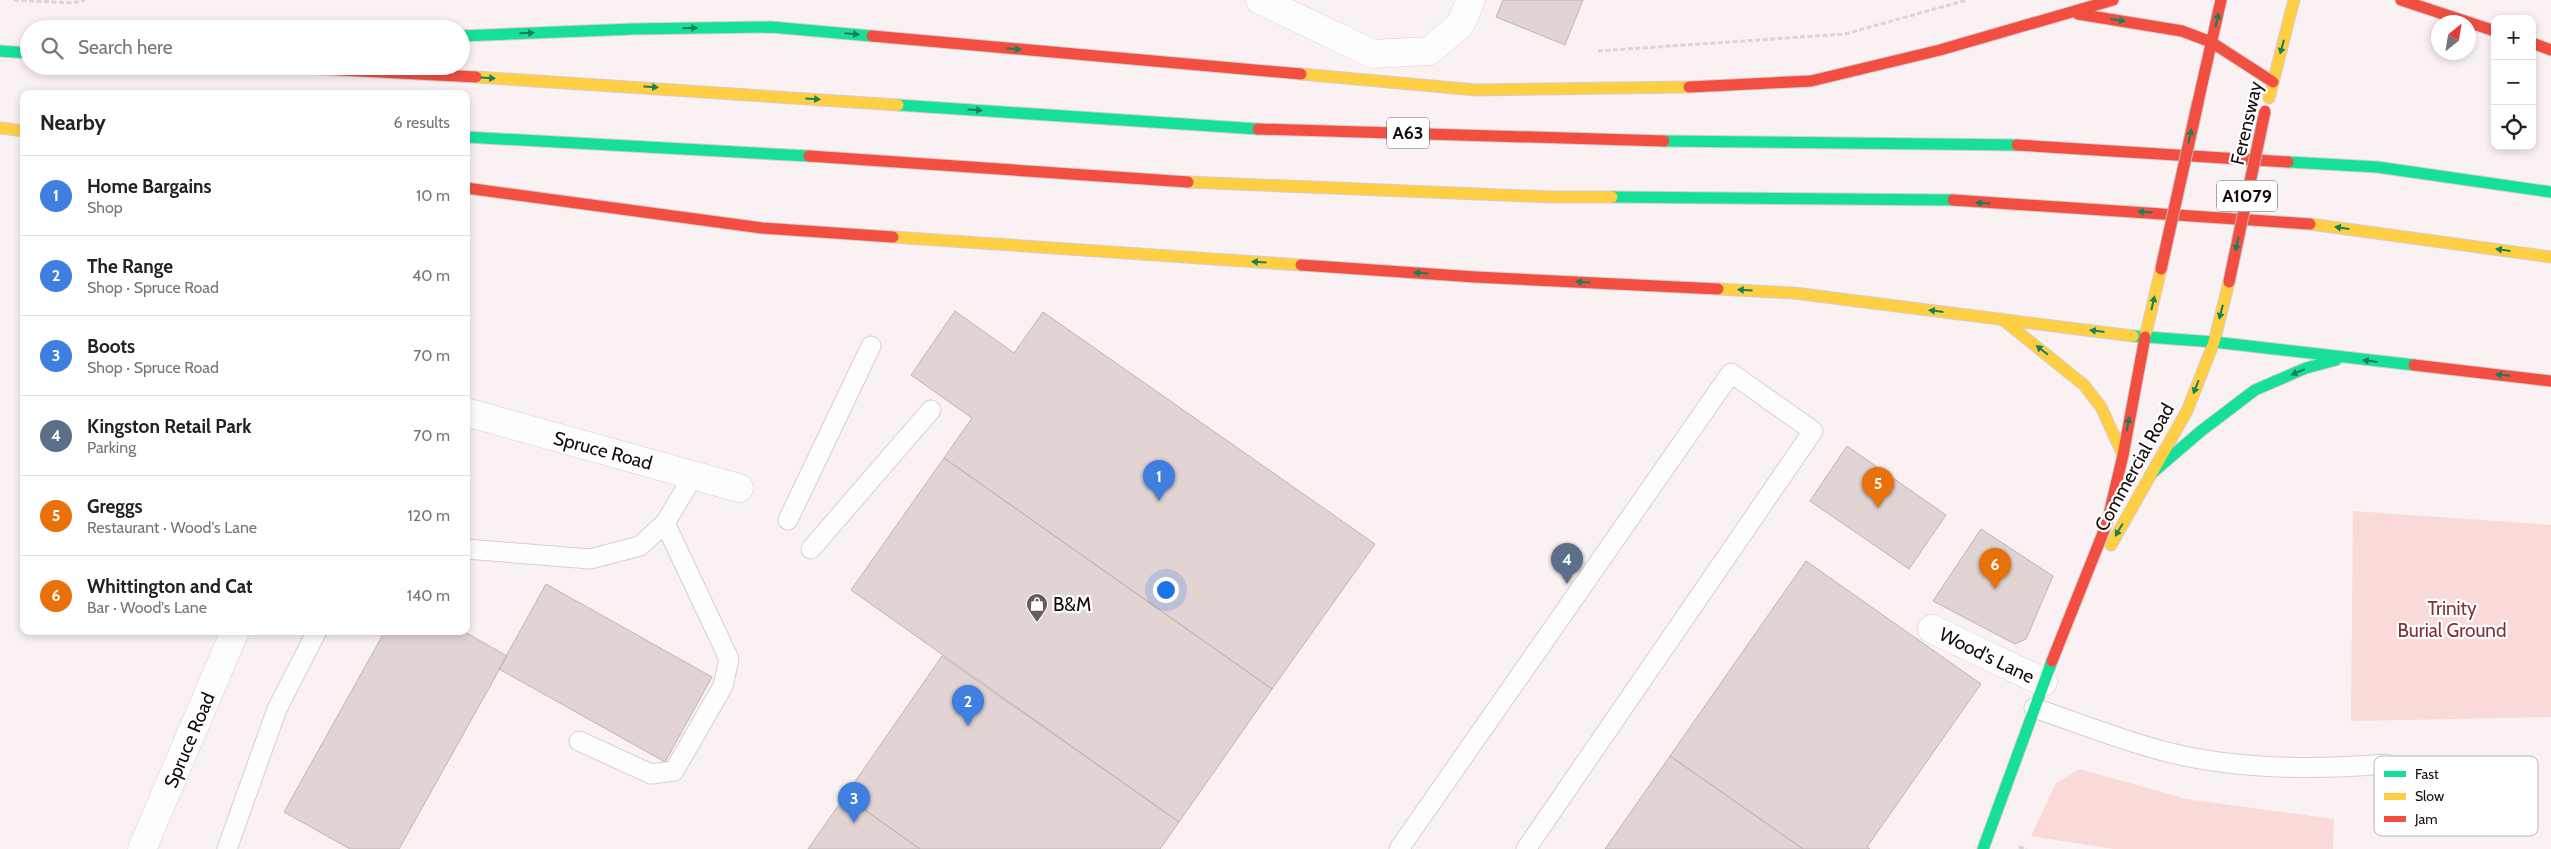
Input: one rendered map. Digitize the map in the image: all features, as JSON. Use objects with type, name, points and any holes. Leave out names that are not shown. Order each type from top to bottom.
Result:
[{"type":"main road","points":[[470,36],[634,29],[771,27],[1476,90],[1658,88],[1811,81],[1940,50],[2114,0]]},
{"type":"main road","points":[[2145,337],[2221,0]]},
{"type":"main road","name":"Ferensway","points":[[2214,342],[2229,282],[2265,111],[2294,0]]},
{"type":"main road","points":[[2401,0],[2445,15]]},
{"type":"main road","points":[[2430,0],[2445,15]]},
{"type":"main road","points":[[2069,12],[2182,31],[2211,42],[2273,82]]},
{"type":"main road","points":[[2476,25],[2491,30]]},
{"type":"main road","points":[[2536,44],[2551,50]]},
{"type":"main road","points":[[0,45],[20,45]]},
{"type":"main road","points":[[0,51],[20,52]]},
{"type":"main road","name":"A63","points":[[437,75],[647,86],[1210,127],[1658,141],[2005,144],[2377,167],[2551,192]]},
{"type":"main road","points":[[0,118],[20,119]]},
{"type":"main road","points":[[0,128],[20,130]]},
{"type":"main road","points":[[470,138],[746,152],[1243,184],[1552,197],[1931,199],[2298,222],[2551,257]]},
{"type":"main road","points":[[470,189],[762,228],[1475,277],[1794,293],[2145,337],[2214,342],[2551,380]]},
{"type":"main road","points":[[2002,319],[2084,385],[2101,407],[2123,456]]},
{"type":"main road","name":"Commercial Road","points":[[1983,849],[2043,682],[2076,605],[2107,523],[2123,456],[2145,337]]},
{"type":"main road","name":"Commercial Road","points":[[2076,605],[2187,411],[2214,342]]},
{"type":"main road","points":[[2151,474],[2201,431],[2255,390],[2306,368],[2344,358]]},
{"type":"street","points":[[1266,1],[1373,54],[1429,51],[1460,25],[1471,0]]},
{"type":"street","name":"Spruce Road","points":[[470,413],[739,488]]},
{"type":"street","name":"Wood's Lane","points":[[1932,629],[2043,682]]},
{"type":"street","name":"Spruce Road","points":[[142,849],[233,635]]},
{"type":"lane","points":[[788,520],[871,346]]},
{"type":"lane","points":[[1399,849],[1731,373],[1813,431],[1526,849]]},
{"type":"lane","points":[[811,549],[931,410]]},
{"type":"lane","points":[[470,549],[590,559],[640,546],[666,523],[694,475]]},
{"type":"lane","points":[[579,741],[651,774],[674,770],[723,686],[730,659],[666,523]]},
{"type":"lane","points":[[227,849],[277,709],[315,635]]},
{"type":"lane","points":[[2034,708],[2170,753],[2241,766],[2353,767],[2374,765]]},
{"type":"path","points":[[14,0],[72,3],[85,0]]},
{"type":"green space","name":"Trinity Burial Ground","points":[[2353,511],[2551,525],[2551,717],[2351,721]]},
{"type":"green space","points":[[2080,769],[2186,799],[2334,819],[2333,849],[2114,849],[2031,836],[2056,783]]},
{"type":"building","points":[[1503,0],[1583,0],[1565,45],[1496,17]]},
{"type":"building","points":[[955,311],[1014,353],[1043,312],[1375,544],[1272,689],[944,458],[972,418],[911,375]]},
{"type":"building","points":[[1847,446],[1946,515],[1909,569],[1810,501]]},
{"type":"building","name":"B&M","points":[[944,458],[1272,689],[1179,822],[851,590]]},
{"type":"building","points":[[1981,529],[2053,576],[2026,639],[2015,644],[1933,601]]},
{"type":"building","points":[[1806,561],[1981,684],[1867,847],[1870,849],[1803,849],[1670,756]]},
{"type":"building","points":[[546,584],[712,677],[665,762],[499,669]]},
{"type":"building","points":[[383,635],[470,635],[507,656],[399,849],[350,849],[284,812]]},
{"type":"building","points":[[942,656],[1179,822],[1160,849],[920,849],[845,796]]},
{"type":"building","points":[[1670,756],[1803,849],[1605,849]]},
{"type":"building","points":[[845,796],[920,849],[808,849]]},
{"type":"traffic: fast","points":[[470,36],[634,29],[771,27],[872,36]]},
{"type":"traffic: fast","points":[[0,51],[20,52]]},
{"type":"traffic: fast","points":[[898,105],[1258,129]]},
{"type":"traffic: fast","points":[[470,137],[809,156]]},
{"type":"traffic: fast","points":[[1664,141],[2017,145]]},
{"type":"traffic: fast","points":[[2288,162],[2377,167],[2551,192]]},
{"type":"traffic: fast","points":[[1612,197],[1953,200]]},
{"type":"traffic: fast","points":[[2133,336],[2214,342],[2414,365]]},
{"type":"traffic: fast","points":[[2151,474],[2201,431],[2255,390],[2306,368],[2336,360]]},
{"type":"traffic: fast","points":[[1983,849],[2052,661]]},
{"type":"traffic: slow","points":[[2269,98],[2294,0]]},
{"type":"traffic: slow","points":[[1301,74],[1476,90],[1689,87]]},
{"type":"traffic: slow","points":[[476,77],[898,105]]},
{"type":"traffic: slow","points":[[0,128],[20,130]]},
{"type":"traffic: slow","points":[[1188,182],[1552,197],[1612,197]]},
{"type":"traffic: slow","points":[[2310,224],[2551,257]]},
{"type":"traffic: slow","points":[[893,237],[1301,265]]},
{"type":"traffic: slow","points":[[2145,337],[2161,269]]},
{"type":"traffic: slow","points":[[2214,342],[2229,282]]},
{"type":"traffic: slow","points":[[1718,289],[1794,293],[2133,336]]},
{"type":"traffic: slow","points":[[2002,319],[2084,385],[2101,407],[2123,455]]},
{"type":"traffic: slow","points":[[2111,545],[2187,411],[2214,342]]},
{"type":"traffic: jam","points":[[1689,87],[1811,81],[1940,50],[2113,0]]},
{"type":"traffic: jam","points":[[2198,102],[2221,0]]},
{"type":"traffic: jam","points":[[2401,0],[2491,30]]},
{"type":"traffic: jam","points":[[2078,14],[2182,31],[2211,42],[2273,82]]},
{"type":"traffic: jam","points":[[872,36],[1301,74]]},
{"type":"traffic: jam","points":[[2536,44],[2551,50]]},
{"type":"traffic: jam","points":[[438,75],[476,77]]},
{"type":"traffic: jam","points":[[2161,269],[2198,102]]},
{"type":"traffic: jam","points":[[2229,282],[2265,111]]},
{"type":"traffic: jam","points":[[1258,129],[1664,141]]},
{"type":"traffic: jam","points":[[2017,145],[2288,162]]},
{"type":"traffic: jam","points":[[809,156],[1188,182]]},
{"type":"traffic: jam","points":[[470,189],[762,228],[893,237]]},
{"type":"traffic: jam","points":[[1953,200],[2310,224]]},
{"type":"traffic: jam","points":[[1301,265],[1475,277],[1718,289]]},
{"type":"traffic: jam","points":[[2052,661],[2107,523],[2123,455],[2145,337]]},
{"type":"traffic: jam","points":[[2414,365],[2551,381]]},
{"type":"place","name":"Home Bargains","points":[[1159,501]]},
{"type":"place","name":"Greggs","points":[[1878,508]]},
{"type":"place","name":"Kingston Retail Park","points":[[1567,584]]},
{"type":"place","name":"Whittington and Cat","points":[[1995,589]]},
{"type":"place","name":"B&M","points":[[1037,623]]},
{"type":"place","name":"The Range","points":[[968,726]]},
{"type":"place","name":"Boots","points":[[854,823]]}]
